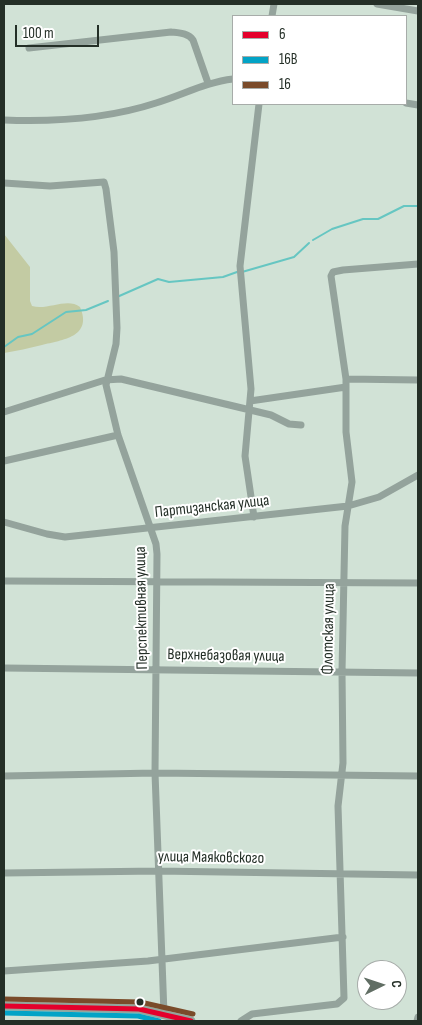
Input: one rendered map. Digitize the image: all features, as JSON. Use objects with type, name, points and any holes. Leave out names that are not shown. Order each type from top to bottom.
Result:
[{"type":"main road","points":[[4,1006],[139,1009],[191,1021]]},
{"type":"street","points":[[377,4],[418,11]]},
{"type":"street","points":[[30,48],[163,33],[182,33],[190,35],[194,40],[208,83]]},
{"type":"street","points":[[4,120],[75,119],[122,112],[155,104],[208,83],[232,79]]},
{"type":"street","points":[[254,517],[245,456],[250,401],[250,355],[240,266],[259,105]]},
{"type":"street","points":[[4,183],[50,186],[104,182],[114,252],[118,328],[116,344],[105,380]]},
{"type":"street","name":"Флотская улица","points":[[241,1021],[252,1014],[337,1004],[344,998],[338,806],[341,776],[343,582],[348,506],[352,482],[346,432],[346,383],[332,276],[333,272],[343,270],[418,264]]},
{"type":"street","points":[[4,412],[105,380],[121,379],[271,415],[289,424],[301,424]]},
{"type":"street","name":"Перспективная улица","points":[[105,380],[118,435],[156,544],[158,582],[155,773],[164,1014]]},
{"type":"street","points":[[250,401],[346,383],[418,380]]},
{"type":"street","points":[[4,461],[118,435]]},
{"type":"street","name":"Партизанская улица","points":[[4,522],[58,536],[254,517],[348,506],[379,497],[418,475]]},
{"type":"street","points":[[4,581],[418,583]]},
{"type":"street","name":"Верхнебазовая улица","points":[[4,668],[418,673]]},
{"type":"street","points":[[4,776],[155,773],[418,776]]},
{"type":"street","name":"улица Маяковского","points":[[4,873],[158,870],[418,875]]},
{"type":"street","points":[[4,971],[66,968],[162,959],[343,936]]},
{"type":"street","points":[[417,1021],[418,1017]]},
{"type":"green space","points":[[4,234],[30,267],[30,301],[32,306],[44,307],[69,303],[75,304],[80,307],[83,317],[79,331],[66,339],[4,353]]},
{"type":"waterway","points":[[313,240],[332,229],[363,219],[378,219],[404,206],[418,206]]},
{"type":"waterway","points":[[242,272],[294,257],[309,243]]},
{"type":"waterway","points":[[117,297],[158,279],[169,282],[223,277],[237,272]]},
{"type":"waterway","points":[[4,347],[18,337],[32,334],[66,312],[86,310],[108,301]]},
{"type":"transit line","name":"16","points":[[4,999],[140,1002],[193,1014]]},
{"type":"transit line","name":"6","points":[[4,1006],[139,1009],[191,1021]]},
{"type":"transit line","name":"16В","points":[[4,1013],[138,1016],[159,1021]]}]
